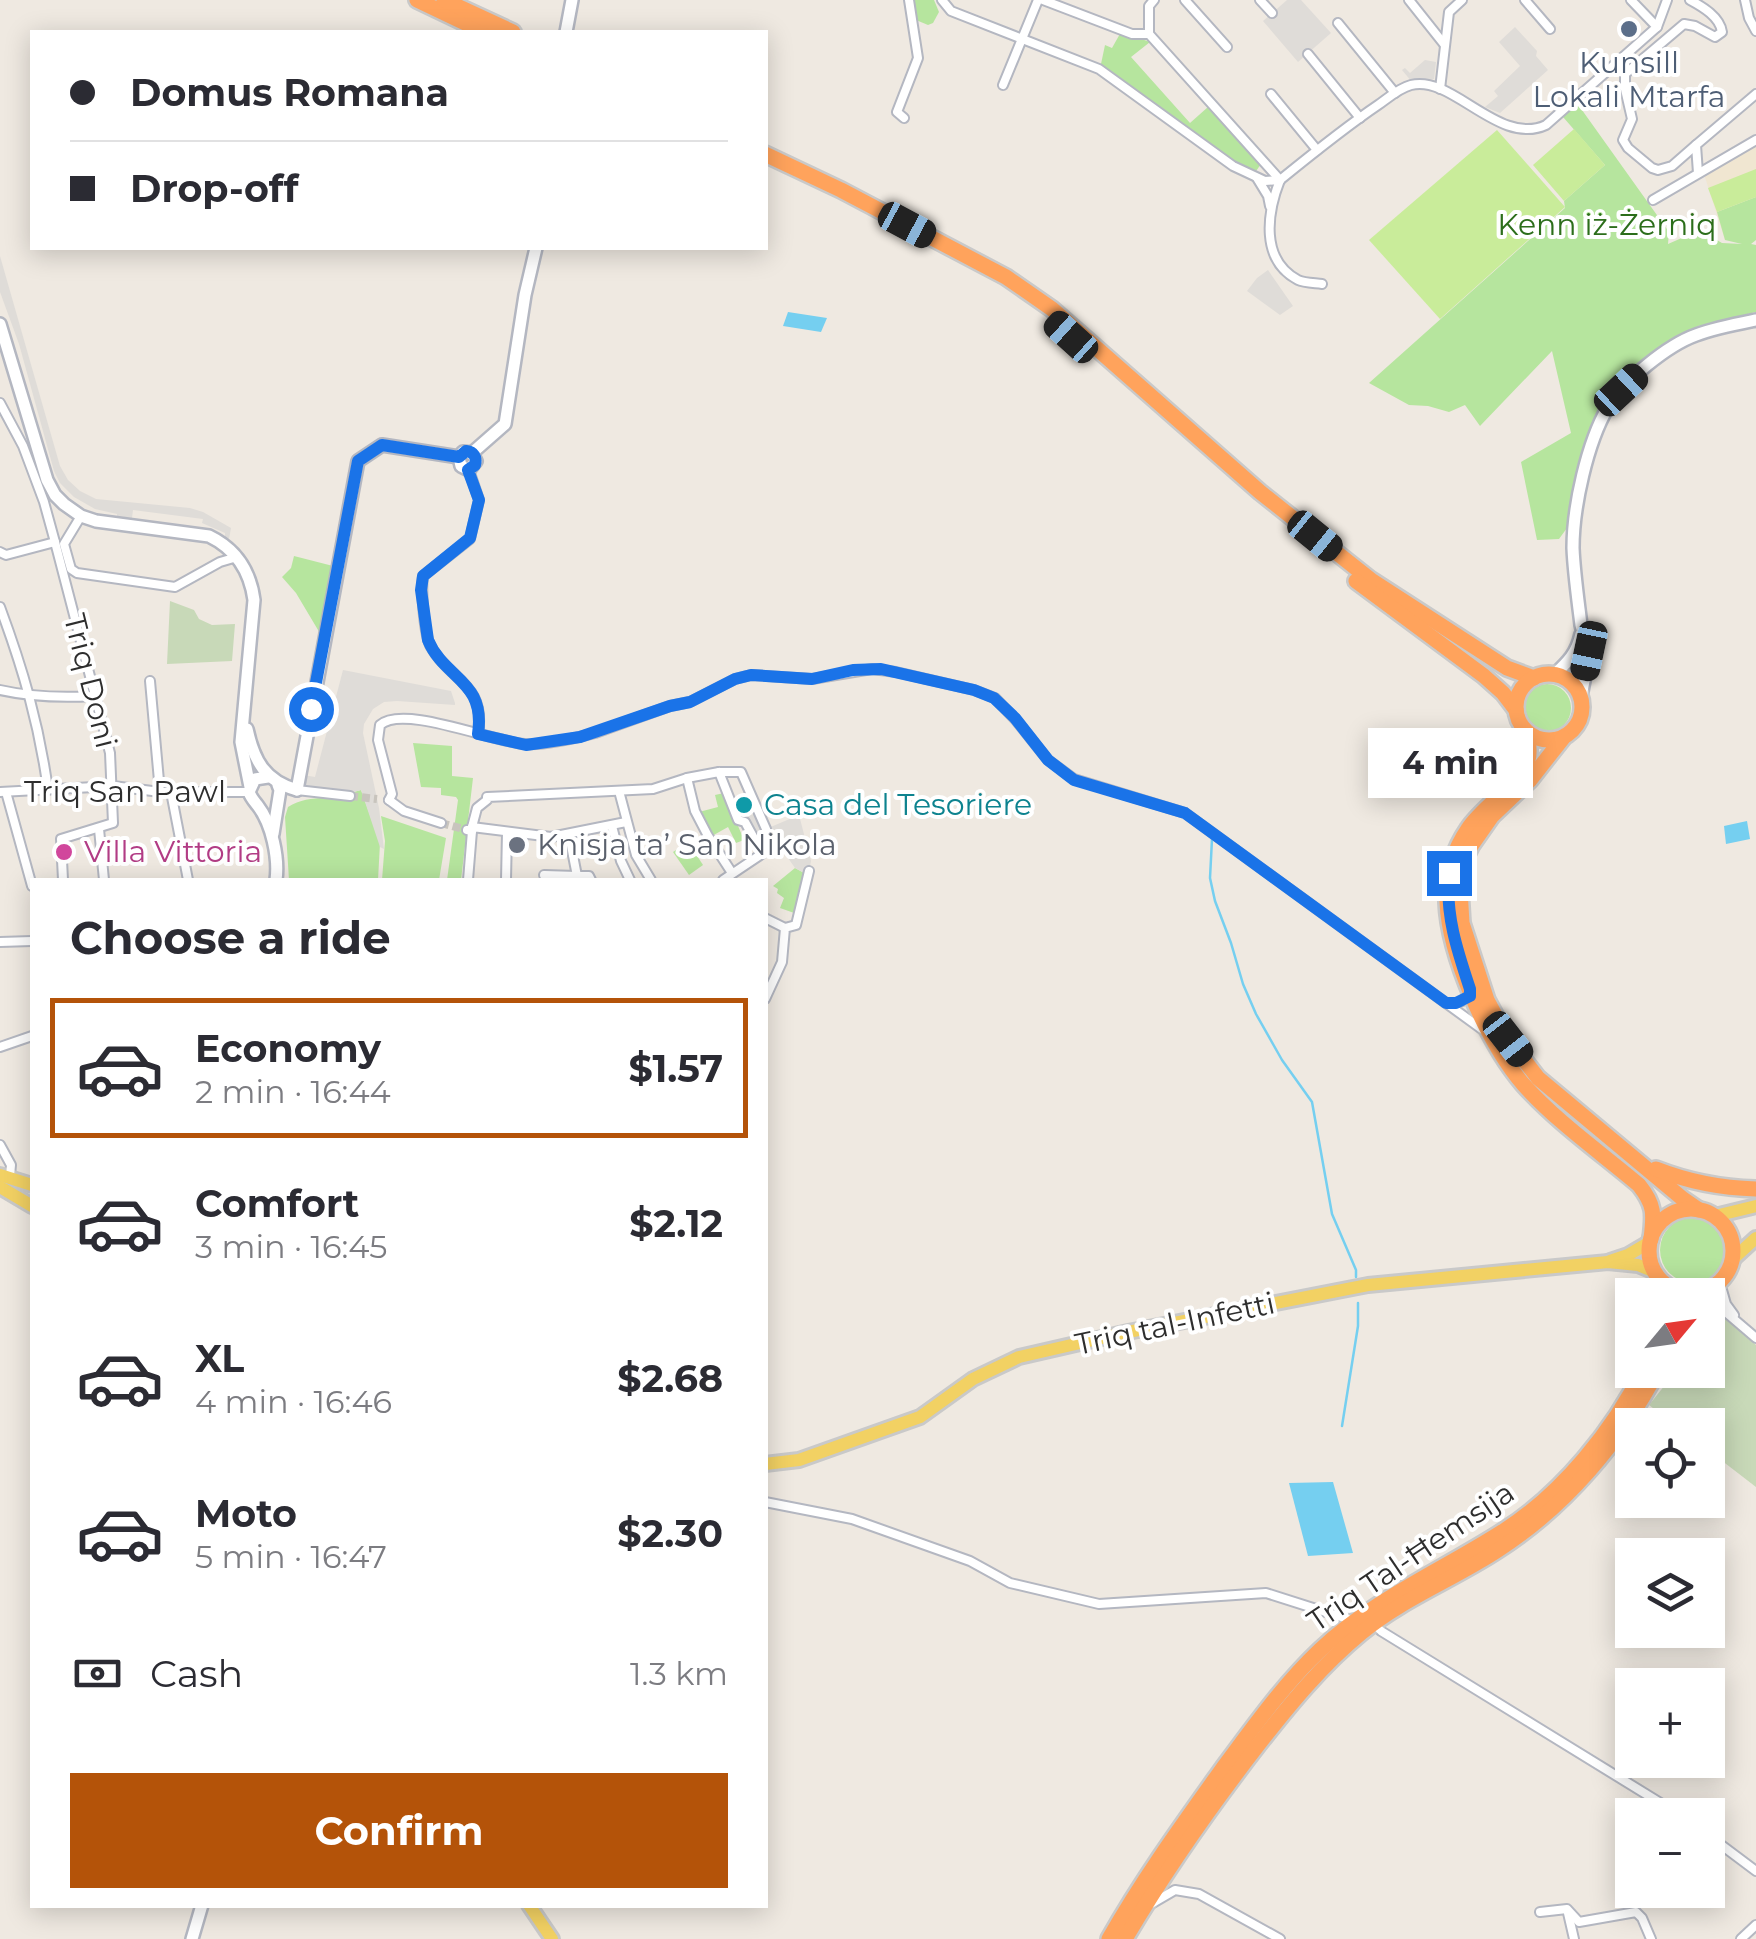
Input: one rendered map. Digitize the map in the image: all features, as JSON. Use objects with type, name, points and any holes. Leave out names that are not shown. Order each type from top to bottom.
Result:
[{"type":"highway","points":[[417,0],[480,30]]},
{"type":"highway","points":[[444,0],[508,30]]},
{"type":"highway","points":[[768,155],[1006,276],[1052,309],[1260,492],[1371,580],[1508,668],[1534,678],[1554,675],[1571,683],[1581,700],[1576,726],[1530,780],[1492,816],[1471,846],[1460,890],[1462,923],[1488,1000],[1508,1039],[1538,1078],[1730,1235],[1733,1258],[1724,1278]]},
{"type":"highway","points":[[768,166],[999,284],[1048,316],[1256,502],[1484,676],[1516,710],[1525,730],[1543,740],[1563,738]]},
{"type":"highway","points":[[1516,710],[1520,691],[1534,678]]},
{"type":"highway","points":[[1525,730],[1528,760],[1517,778],[1468,828],[1454,854],[1447,902],[1450,924],[1470,989],[1509,1066],[1548,1108],[1649,1196],[1653,1208],[1649,1252],[1658,1278]]},
{"type":"highway","points":[[1642,1164],[1685,1180],[1756,1190]]},
{"type":"highway","points":[[1651,1240],[1656,1228],[1675,1212],[1687,1209],[1707,1213]]},
{"type":"highway","points":[[1656,1274],[1660,1278]]},
{"type":"highway","name":"Triq Tal-Ħemsija","points":[[1108,1939],[1140,1886],[1245,1739],[1319,1650],[1384,1601],[1531,1511],[1602,1437],[1634,1388]]},
{"type":"highway","name":"Triq Tal-Ħemsija","points":[[1125,1939],[1178,1854],[1300,1691],[1329,1660],[1373,1623],[1499,1550],[1567,1495],[1619,1434],[1648,1388]]},
{"type":"main road","points":[[3,1180],[30,1187]]},
{"type":"main road","points":[[3,1180],[28,1203]]},
{"type":"main road","points":[[1707,1213],[1756,1206]]},
{"type":"main road","points":[[1733,1258],[1756,1238]]},
{"type":"main road","name":"Triq tal-Infetti","points":[[1608,1262],[1651,1240]]},
{"type":"main road","name":"Triq tal-Infetti","points":[[768,1464],[799,1460],[920,1417],[974,1379],[1019,1357],[1128,1332],[1368,1285],[1608,1262],[1638,1266],[1656,1274]]},
{"type":"main road","points":[[531,1908],[552,1939]]},
{"type":"street","points":[[566,30],[572,0]]},
{"type":"street","points":[[904,118],[897,112],[918,58],[909,0]]},
{"type":"street","points":[[942,0],[951,12],[1099,70],[1233,166],[1265,181],[1280,180]]},
{"type":"street","points":[[1003,85],[1040,0],[1132,34],[1148,34]]},
{"type":"street","points":[[1154,0],[1148,6],[1148,34],[1280,180]]},
{"type":"street","points":[[1185,0],[1227,47]]},
{"type":"street","points":[[1260,0],[1272,14]]},
{"type":"street","points":[[1409,0],[1444,44]]},
{"type":"street","points":[[1440,90],[1449,12],[1462,0]]},
{"type":"street","points":[[1525,0],[1550,29]]},
{"type":"street","points":[[1631,0],[1657,27]]},
{"type":"street","points":[[1270,206],[1280,180],[1410,85],[1425,84],[1440,90],[1514,129],[1534,130],[1546,125],[1657,27],[1667,0]]},
{"type":"street","points":[[1690,0],[1708,10],[1721,26],[1721,34],[1713,36],[1684,24],[1625,74],[1624,88],[1632,119],[1624,140],[1628,148],[1652,168],[1672,166],[1756,94]]},
{"type":"street","points":[[1745,0],[1756,31]]},
{"type":"street","points":[[1338,23],[1396,93]]},
{"type":"street","points":[[1308,54],[1360,118]]},
{"type":"street","points":[[1271,94],[1316,150]]},
{"type":"street","points":[[1653,200],[1756,140]]},
{"type":"street","points":[[1696,145],[1698,173]]},
{"type":"street","points":[[1257,178],[1268,196],[1270,246],[1277,262],[1300,282],[1322,284]]},
{"type":"street","points":[[459,457],[463,452],[472,453],[505,424],[536,250]]},
{"type":"street","points":[[1581,700],[1589,651],[1582,630],[1573,554],[1575,519],[1581,484],[1603,418],[1610,404],[1652,362],[1691,337],[1756,320]]},
{"type":"street","points":[[0,324],[49,498],[96,520],[200,533],[221,542],[247,570],[254,600],[242,742],[252,800],[272,839],[276,878]]},
{"type":"street","name":"Triq Doni","points":[[0,403],[49,498],[55,542],[110,753],[113,823],[61,838],[63,878]]},
{"type":"street","points":[[297,790],[358,461],[382,445],[459,457]]},
{"type":"street","points":[[468,470],[476,461],[472,453]]},
{"type":"street","points":[[459,457],[479,500],[470,538],[423,576],[421,590],[430,647],[472,690],[480,719],[478,734]]},
{"type":"street","points":[[81,516],[64,544],[71,569],[77,573],[174,587],[220,562],[238,557]]},
{"type":"street","points":[[2,555],[55,542]]},
{"type":"street","points":[[0,607],[30,695],[48,790]]},
{"type":"street","points":[[1554,675],[1572,658],[1582,630]]},
{"type":"street","points":[[389,800],[392,794],[378,740],[383,721],[408,718],[526,745],[580,737],[690,702],[751,675],[812,679],[853,670],[881,669],[994,698],[1048,760],[1074,780],[1185,813],[1491,1036]]},
{"type":"street","points":[[150,681],[160,792]]},
{"type":"street","points":[[0,690],[65,698],[94,696]]},
{"type":"street","points":[[245,718],[252,749],[276,789],[272,839]]},
{"type":"street","points":[[719,772],[738,820],[745,822],[762,853]]},
{"type":"street","points":[[468,878],[470,829],[487,797],[653,789],[687,778],[741,772],[766,829]]},
{"type":"street","points":[[687,778],[695,811],[732,872]]},
{"type":"street","points":[[250,789],[255,780],[276,789],[350,796]]},
{"type":"street","name":"Triq San Pawl","points":[[3,792],[112,786],[160,792],[250,789]]},
{"type":"street","points":[[258,806],[267,807],[276,789]]},
{"type":"street","points":[[619,791],[636,855],[649,878]]},
{"type":"street","points":[[3,792],[30,880]]},
{"type":"street","points":[[171,792],[188,878]]},
{"type":"street","points":[[377,799],[389,800],[404,811],[441,823]]},
{"type":"street","points":[[470,829],[550,837],[626,822]]},
{"type":"street","points":[[612,826],[629,878]]},
{"type":"street","points":[[99,829],[104,878]]},
{"type":"street","points":[[506,878],[507,832]]},
{"type":"street","points":[[570,835],[577,876]]},
{"type":"street","points":[[724,878],[774,845]]},
{"type":"street","points":[[768,919],[786,928],[796,925],[809,871]]},
{"type":"street","points":[[544,875],[590,878]]},
{"type":"street","points":[[768,992],[782,962],[786,928]]},
{"type":"street","points":[[0,942],[30,940]]},
{"type":"street","points":[[1446,1003],[1465,1000],[1470,989]]},
{"type":"street","points":[[0,1047],[30,1037]]},
{"type":"street","points":[[0,1145],[11,1165],[3,1180]]},
{"type":"street","points":[[1725,1300],[1738,1322]]},
{"type":"street","points":[[1725,1313],[1756,1338]]},
{"type":"street","points":[[768,1503],[852,1520],[970,1560],[1010,1583],[1100,1604],[1266,1593],[1354,1621]]},
{"type":"street","points":[[1373,1623],[1381,1632],[1652,1798]]},
{"type":"street","points":[[1725,1848],[1756,1871]]},
{"type":"street","points":[[1141,1911],[1166,1893],[1188,1891],[1280,1939]]},
{"type":"street","points":[[192,1939],[201,1908]]},
{"type":"street","points":[[1540,1912],[1567,1909]]},
{"type":"street","points":[[1567,1909],[1574,1939]]},
{"type":"street","points":[[1567,1909],[1580,1922],[1636,1912],[1652,1939]]},
{"type":"street","points":[[1741,1939],[1756,1926]]},
{"type":"shaded area","points":[[1287,0],[1301,0],[1331,33],[1298,62],[1263,21]]},
{"type":"shaded area","points":[[1515,27],[1548,70],[1500,113],[1485,107],[1498,96],[1494,91],[1520,66],[1499,42]]},
{"type":"shaded area","points":[[1425,60],[1436,62],[1434,79],[1412,82],[1402,70],[1410,73]]},
{"type":"shaded area","points":[[1756,145],[1756,240],[1725,240],[1704,174]]},
{"type":"shaded area","points":[[0,256],[60,466],[68,480],[96,499],[203,512],[231,528],[229,539],[225,533],[202,523],[203,519],[133,510],[132,518],[95,509],[60,483],[0,292]]},
{"type":"shaded area","points":[[1268,270],[1293,306],[1280,315],[1247,291]]},
{"type":"shaded area","points":[[343,670],[451,691],[455,703],[384,702],[373,709],[364,724],[384,849],[380,847],[361,790],[350,793],[301,786],[303,775],[315,777]]},
{"type":"shaded area","points":[[759,812],[766,829],[799,815],[811,861],[808,875],[795,868],[779,845],[762,853],[745,823],[738,820]]},
{"type":"green space","points":[[914,0],[934,0],[939,12],[933,23],[916,20]]},
{"type":"green space","points":[[1121,32],[1150,42],[1131,57],[1190,123],[1208,107],[1261,164],[1254,174],[1101,64],[1105,45],[1112,48]]},
{"type":"green space","name":"Kenn iż-Żerniq","points":[[1577,103],[1669,232],[1668,244],[1700,230],[1722,243],[1742,244],[1725,240],[1717,212],[1756,197],[1756,240],[1751,244],[1756,245],[1756,312],[1698,326],[1656,351],[1607,400],[1577,483],[1567,528],[1559,539],[1537,540],[1521,462],[1571,433],[1552,351],[1480,426],[1465,405],[1449,412],[1409,405],[1369,383],[1565,208],[1564,201],[1605,165],[1563,117]]},
{"type":"green space","points":[[1574,129],[1605,165],[1564,201],[1533,165]]},
{"type":"green space","points":[[1497,130],[1565,207],[1440,319],[1369,240]]},
{"type":"green space","points":[[1756,169],[1756,197],[1717,212],[1708,188]]},
{"type":"green space","points":[[294,556],[333,566],[321,635],[282,577],[291,568]]},
{"type":"green space","points":[[170,601],[194,610],[199,619],[212,625],[235,624],[232,661],[167,664]]},
{"type":"green space","points":[[1547,684],[1564,691],[1571,708],[1564,725],[1547,732],[1530,725],[1523,708],[1530,691]]},
{"type":"green space","points":[[413,743],[452,746],[452,776],[473,778],[461,878],[447,878],[458,800],[441,795],[441,788],[421,787]]},
{"type":"green space","points":[[361,790],[380,843],[378,878],[289,878],[285,817],[288,807],[310,799],[349,799],[350,793]]},
{"type":"green space","points":[[724,793],[744,840],[736,843],[728,827],[712,836],[699,812],[718,807],[715,795]]},
{"type":"green space","points":[[381,816],[446,838],[439,878],[382,878],[385,841]]},
{"type":"green space","points":[[688,842],[703,865],[689,875],[673,852]]},
{"type":"green space","points":[[795,868],[806,874],[797,914],[780,908],[784,898],[773,886]]},
{"type":"green space","points":[[1680,1219],[1706,1219],[1724,1237],[1724,1263],[1710,1278],[1676,1278],[1662,1263],[1662,1237]]},
{"type":"green space","points":[[1725,1318],[1756,1345],[1756,1487],[1725,1463],[1725,1408],[1649,1405],[1663,1388],[1725,1388]]},
{"type":"water","points":[[788,312],[827,318],[821,332],[783,326]]},
{"type":"water","points":[[1747,821],[1750,839],[1726,844],[1724,826]]},
{"type":"water","points":[[1333,1482],[1353,1553],[1308,1556],[1289,1483]]},
{"type":"waterway","points":[[1212,839],[1210,878],[1215,901],[1256,1014],[1312,1102],[1332,1214],[1356,1277]]},
{"type":"waterway","points":[[1342,1426],[1358,1303]]},
{"type":"tunnel","points":[[350,796],[377,799]]},
{"type":"tunnel","points":[[441,823],[467,830]]},
{"type":"place","name":"Kunsill Lokali Mtarfa","points":[[1629,29]]},
{"type":"place","name":"Casa del Tesoriere","points":[[744,805]]},
{"type":"place","name":"Knisja ta’ San Nikola","points":[[517,845]]},
{"type":"place","name":"Villa Vittoria","points":[[64,852]]},
{"type":"route","points":[[311,709],[358,461],[382,445],[459,457],[466,451],[476,457],[475,465],[468,470],[479,500],[470,538],[423,576],[421,590],[430,647],[472,690],[480,719],[478,734],[526,745],[580,737],[690,702],[751,675],[812,679],[867,668],[974,690],[994,698],[1048,760],[1074,780],[1185,813],[1446,1003],[1456,1003],[1470,996],[1470,989],[1450,924],[1449,873]]}]
